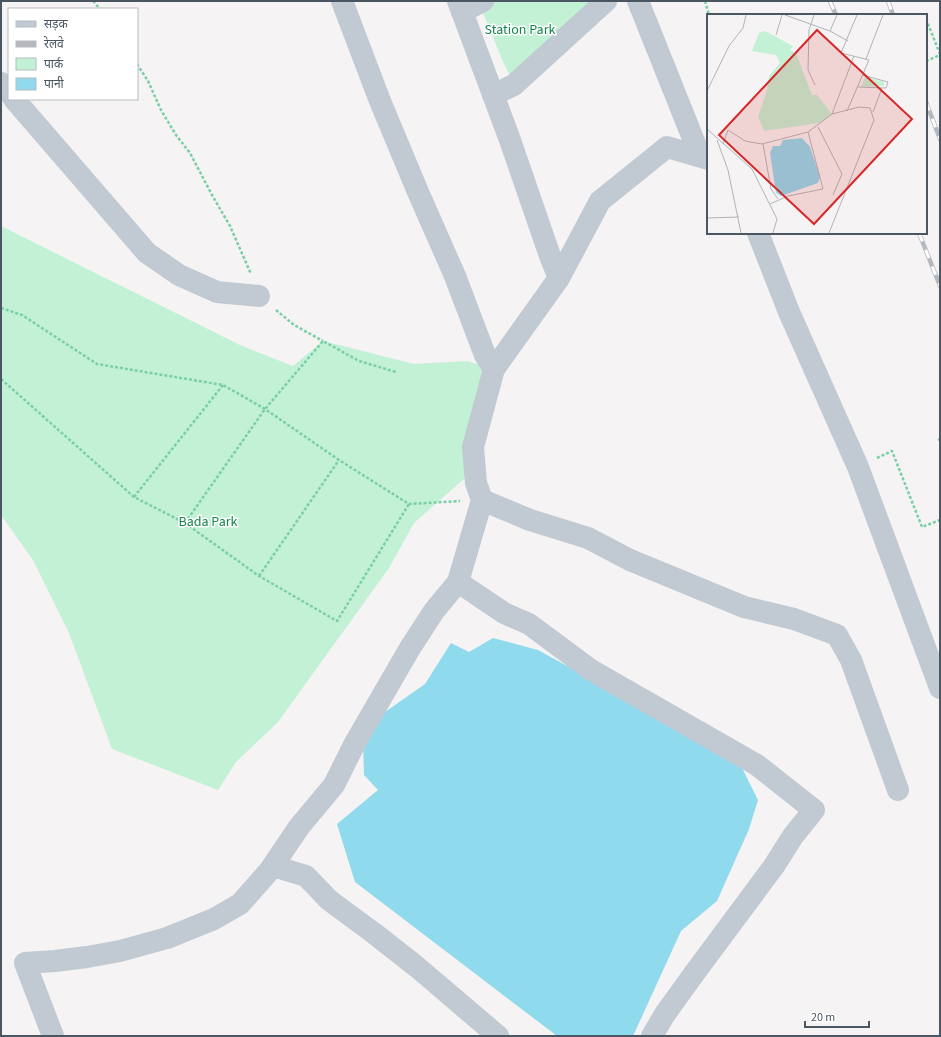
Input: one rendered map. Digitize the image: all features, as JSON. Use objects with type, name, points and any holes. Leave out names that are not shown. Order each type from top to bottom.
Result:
[{"type":"street","points":[[342,1],[386,115],[455,276],[485,355],[494,369]]},
{"type":"street","points":[[483,1],[460,6],[559,278]]},
{"type":"street","points":[[493,95],[514,85],[606,1]]},
{"type":"street","points":[[638,1],[704,158]]},
{"type":"street","points":[[1,83],[8,92]]},
{"type":"street","points":[[15,100],[147,253],[179,275],[217,292],[259,296]]},
{"type":"street","points":[[53,1036],[25,964],[87,957],[120,951],[167,938],[214,919],[240,904],[273,866],[299,827],[334,785],[355,742],[410,648],[434,611],[458,582],[482,500],[476,483],[473,447],[494,369],[559,278],[600,200],[667,147],[704,158]]},
{"type":"street","points":[[758,234],[789,312],[858,467],[940,688]]},
{"type":"street","points":[[482,500],[530,520],[588,538],[630,560],[744,607],[794,619],[837,635],[851,660],[898,790]]},
{"type":"street","points":[[458,582],[504,613],[529,624],[591,670],[757,765],[814,810],[793,836],[774,866],[691,977],[665,1014],[652,1036]]},
{"type":"street","points":[[273,866],[306,876],[329,900],[417,967],[498,1036]]},
{"type":"path","points":[[705,1],[709,14]]},
{"type":"path","points":[[927,22],[940,54],[927,60]]},
{"type":"path","points":[[138,66],[148,81],[161,110],[176,135],[190,153],[230,226],[259,296],[294,325],[359,361],[396,372]]},
{"type":"path","points":[[1,308],[22,315],[97,364],[224,385],[265,409],[339,460],[409,504],[482,500]]},
{"type":"path","points":[[185,523],[265,409],[323,341]]},
{"type":"path","points":[[1,379],[134,497],[185,523],[259,576],[337,621],[409,504]]},
{"type":"path","points":[[134,497],[224,385]]},
{"type":"path","points":[[858,467],[892,451],[922,527],[940,520]]},
{"type":"path","points":[[259,576],[339,460]]},
{"type":"green space","name":"Station Park","points":[[495,1],[591,1],[511,77],[504,64],[481,8]]},
{"type":"green space","name":"Bada Park","points":[[1,226],[242,346],[293,366],[323,341],[414,364],[467,361],[494,369],[465,478],[414,523],[389,568],[278,722],[236,762],[218,790],[112,749],[69,633],[33,560],[1,515]]},
{"type":"water","points":[[493,638],[538,650],[738,760],[758,800],[749,829],[717,901],[681,931],[633,1036],[557,1036],[355,882],[337,824],[378,790],[364,775],[363,742],[385,712],[425,684],[451,643],[469,652]]},
{"type":"railway","points":[[830,1],[836,14]]},
{"type":"railway","points":[[888,1],[893,14]]},
{"type":"railway","points":[[927,105],[940,139]]},
{"type":"railway","points":[[919,234],[940,286]]}]
